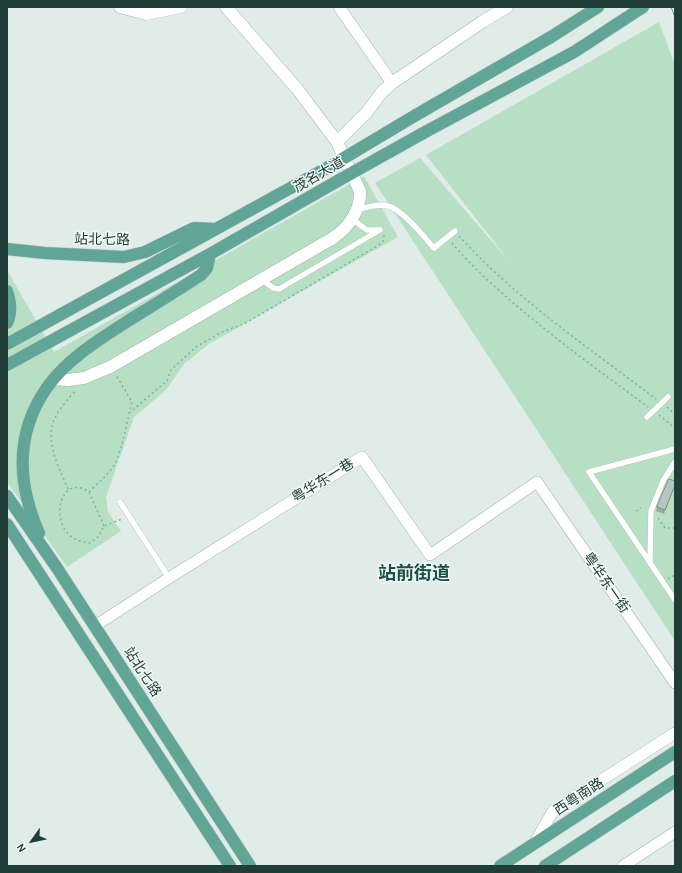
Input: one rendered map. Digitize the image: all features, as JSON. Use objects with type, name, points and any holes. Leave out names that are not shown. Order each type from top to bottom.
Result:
[{"type":"main road","name":"茂名大道","points":[[7,344],[334,164],[598,7]]},
{"type":"main road","name":"茂名大道","points":[[7,365],[210,254],[341,179],[574,52],[643,7]]},
{"type":"main road","name":"站北七路","points":[[7,249],[45,253],[124,257],[145,252],[194,228],[215,229]]},
{"type":"main road","points":[[57,568],[44,545],[28,505],[25,490],[22,460],[28,422],[38,403],[54,379],[68,364],[107,335],[201,275],[207,268],[210,254]]},
{"type":"main road","points":[[7,291],[11,304],[7,323]]},
{"type":"main road","name":"站北七路","points":[[7,496],[57,568],[250,866]]},
{"type":"main road","points":[[7,524],[11,534],[119,695],[230,866]]},
{"type":"main road","points":[[119,695],[133,686]]},
{"type":"main road","name":"西粤南路","points":[[500,866],[675,752]]},
{"type":"main road","points":[[545,866],[675,781]]},
{"type":"main road","points":[[197,816],[212,806]]},
{"type":"street","points":[[120,7],[146,14],[181,7]]},
{"type":"street","points":[[54,379],[75,380],[84,378],[110,366],[337,235],[345,228],[354,215],[361,197],[360,191],[337,142],[298,90],[226,7]]},
{"type":"street","points":[[338,7],[392,83]]},
{"type":"street","points":[[337,142],[367,112],[381,93],[392,83],[482,22],[507,7]]},
{"type":"street","name":"粤华东一巷","points":[[95,626],[362,457],[430,555],[537,482]]},
{"type":"street","name":"粤华东一街","points":[[537,482],[675,684]]},
{"type":"street","points":[[534,844],[553,811],[675,733]]},
{"type":"street","points":[[623,866],[675,832]]},
{"type":"lane","points":[[380,230],[367,230],[354,215],[374,206],[388,206],[402,214],[412,223],[434,248],[455,232]]},
{"type":"lane","points":[[261,278],[273,288],[279,289],[380,230]]},
{"type":"lane","points":[[647,417],[668,397]]},
{"type":"lane","points":[[675,449],[589,472],[675,600]]},
{"type":"lane","points":[[650,562],[651,511],[663,481],[675,462]]},
{"type":"lane","points":[[120,502],[169,578]]},
{"type":"path","points":[[129,413],[167,381],[171,370],[196,347],[224,331],[244,324],[379,245],[384,240],[384,234],[380,230]]},
{"type":"path","points":[[455,232],[477,256],[540,311],[675,414]]},
{"type":"path","points":[[447,237],[463,257],[524,313],[675,428]]},
{"type":"path","points":[[89,492],[115,464],[132,402],[110,366]]},
{"type":"path","points":[[68,490],[54,457],[52,426],[63,405],[77,389],[75,380]]},
{"type":"path","points":[[84,488],[89,492],[104,526],[100,536],[90,543],[75,539],[66,531],[60,520],[59,509],[63,496],[68,490],[84,488]]},
{"type":"path","points":[[636,511],[641,508]]},
{"type":"path","points":[[651,511],[664,528],[675,528]]},
{"type":"path","points":[[104,526],[129,516]]},
{"type":"green space","points":[[659,22],[675,65],[675,641],[375,183],[420,158],[510,262],[426,155]]},
{"type":"green space","points":[[364,176],[398,237],[209,344],[184,364],[166,390],[134,417],[106,497],[108,512],[121,531],[67,567],[7,482],[7,270],[54,352]]},
{"type":"building","points":[[669,479],[675,481],[675,485],[665,510],[657,507]]},
{"type":"railway","points":[[673,7],[675,13]]},
{"type":"district","name":"站前街道","points":[[414,574]]}]
